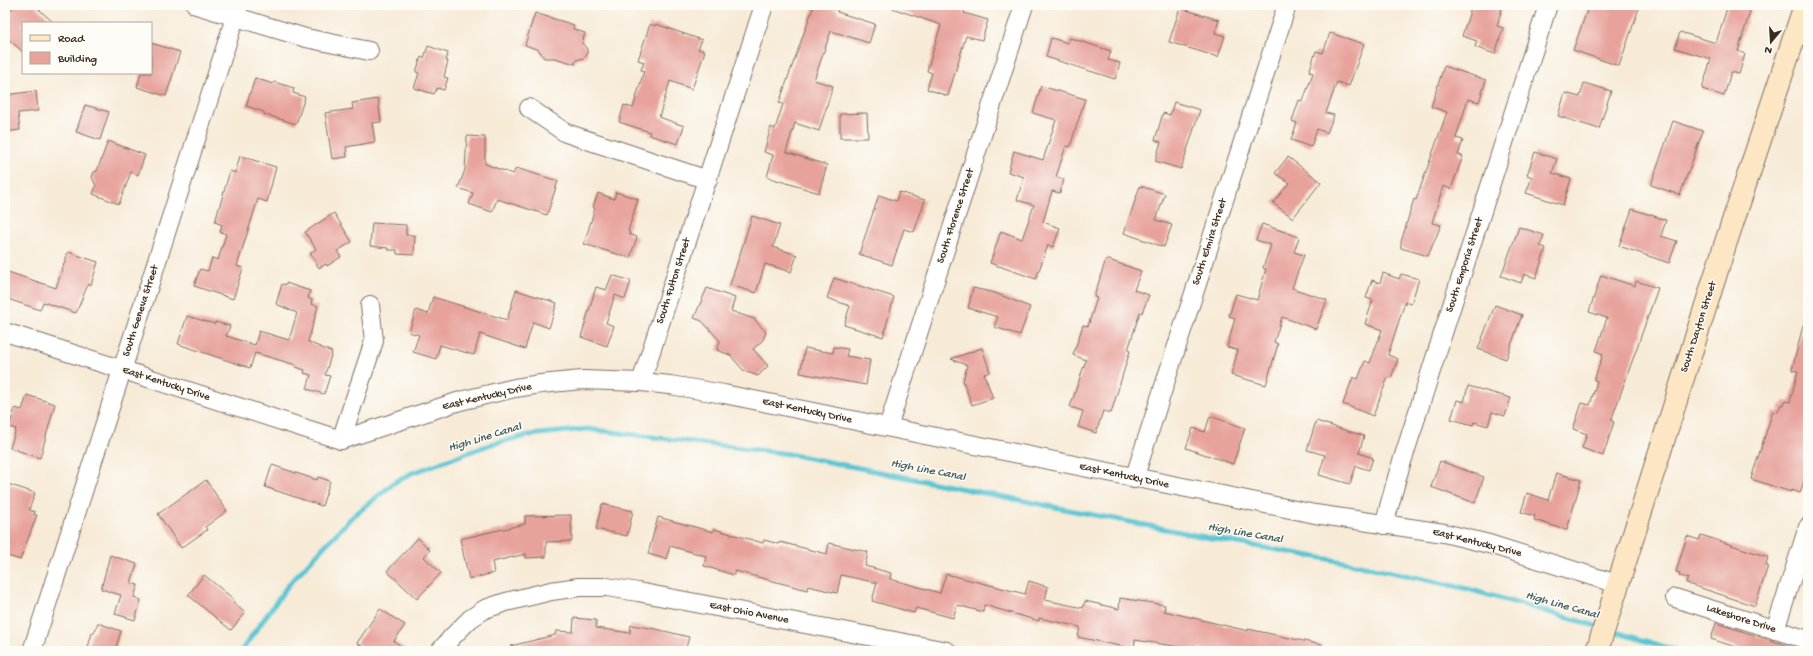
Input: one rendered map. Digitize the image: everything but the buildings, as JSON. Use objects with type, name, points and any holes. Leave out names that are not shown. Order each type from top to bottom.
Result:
[{"type":"street","points":[[196,5],[237,11],[306,38],[369,51]]},
{"type":"street","name":"South Fulton Street","points":[[641,382],[764,5]]},
{"type":"street","name":"South Florence Street","points":[[888,427],[1024,5]]},
{"type":"street","name":"South Elmira Street","points":[[1134,479],[1287,5]]},
{"type":"street","name":"South Emporia Street","points":[[1384,525],[1398,474],[1548,5]]},
{"type":"street","name":"South Dayton Street","points":[[1599,647],[1617,584],[1725,245],[1805,5]]},
{"type":"street","name":"South Geneva Street","points":[[32,651],[237,11]]},
{"type":"street","points":[[529,108],[566,133],[708,180]]},
{"type":"street","points":[[341,440],[374,341],[370,305]]},
{"type":"street","name":"East Kentucky Drive","points":[[5,332],[341,440],[460,401],[515,388],[582,380],[641,382],[706,390],[1134,479],[1316,514],[1444,533],[1617,584]]},
{"type":"street","points":[[1775,630],[1808,527]]},
{"type":"street","name":"East Ohio Avenue","points":[[440,651],[460,628],[479,613],[506,602],[550,591],[579,587],[624,589],[947,651]]},
{"type":"street","name":"Lakeshore Drive","points":[[1675,598],[1808,640]]},
{"type":"waterway","name":"High Line Canal","points":[[241,651],[289,584],[350,519],[395,482],[412,473],[492,444],[530,435],[587,429],[789,454],[1210,538],[1355,564],[1468,589],[1600,627]]},
{"type":"waterway","name":"High Line Canal","points":[[1609,630],[1679,651]]}]
